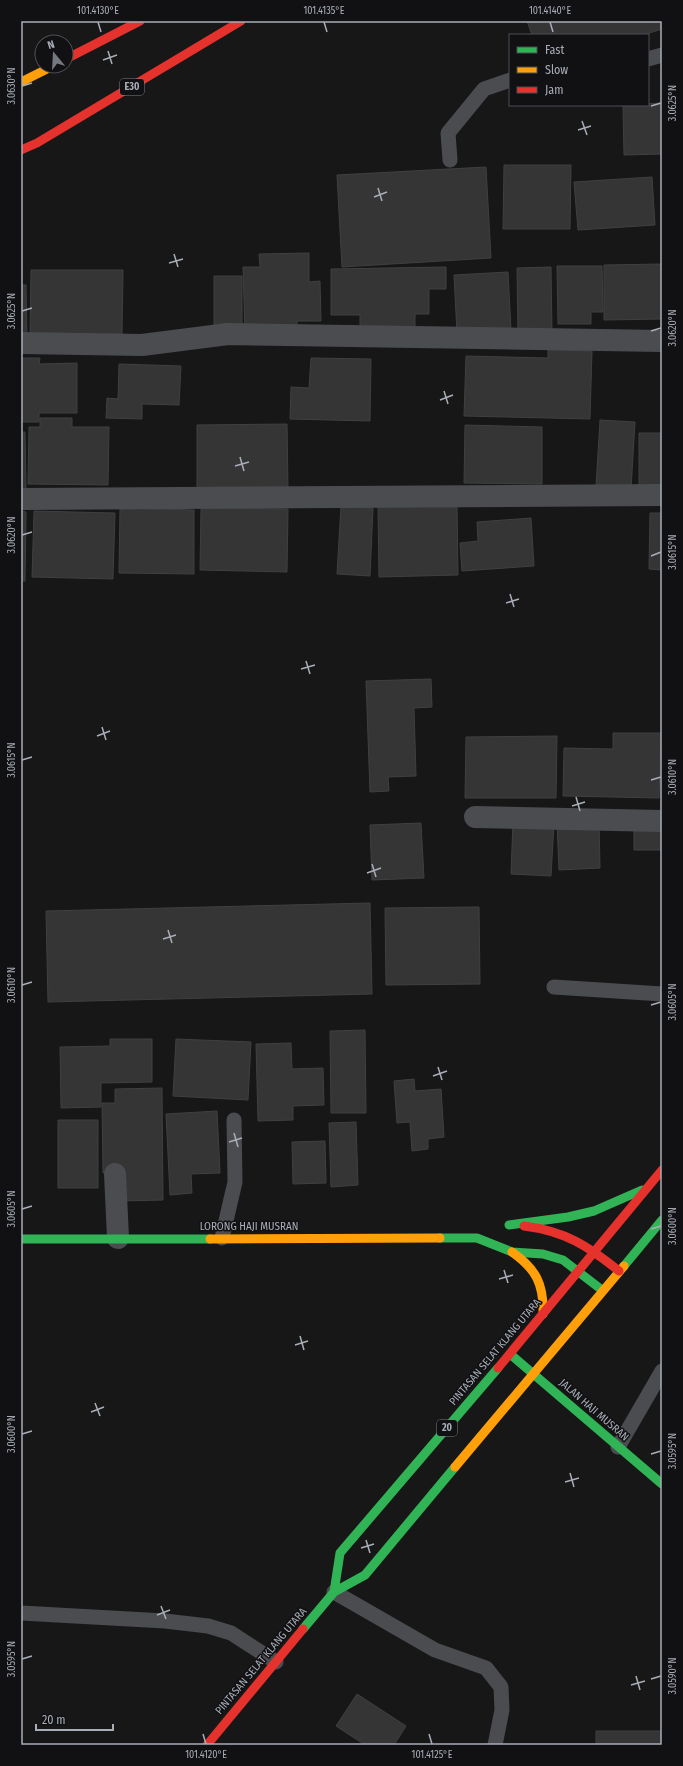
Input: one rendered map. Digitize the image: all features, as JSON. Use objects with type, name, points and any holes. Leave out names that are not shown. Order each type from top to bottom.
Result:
[{"type":"main road","points":[[74,55],[140,21]]},
{"type":"main road","name":"E30","points":[[21,150],[37,143],[241,21]]},
{"type":"main road","points":[[21,82],[37,74]]},
{"type":"main road","name":"PINTASAN SELAT KLANG UTARA","points":[[334,1592],[340,1553],[510,1354],[662,1170]]},
{"type":"main road","points":[[619,1271],[577,1240],[555,1230],[537,1227],[506,1226],[568,1217],[594,1211],[647,1188]]},
{"type":"main road","name":"PINTASAN SELAT KLANG UTARA","points":[[206,1745],[334,1592],[365,1575],[662,1220]]},
{"type":"main road","name":"LORONG HAJI MUSRAN","points":[[477,1238],[490,1232]]},
{"type":"main road","name":"LORONG HAJI MUSRAN","points":[[21,1239],[477,1238],[512,1252],[543,1254],[562,1260],[578,1270],[602,1290]]},
{"type":"main road","points":[[512,1252],[524,1259],[539,1279],[544,1297],[543,1314]]},
{"type":"main road","name":"JALAN HAJI MUSRAN","points":[[510,1354],[662,1484]]},
{"type":"street","points":[[21,343],[142,345],[228,334],[662,341]]},
{"type":"street","points":[[21,499],[662,495]]},
{"type":"street","points":[[475,817],[662,821]]},
{"type":"street","points":[[115,1174],[118,1238]]},
{"type":"lane","points":[[649,59],[662,55]]},
{"type":"lane","points":[[450,160],[448,133],[484,89],[509,80]]},
{"type":"lane","points":[[554,987],[662,994]]},
{"type":"lane","points":[[222,1238],[235,1182],[234,1120]]},
{"type":"lane","points":[[618,1447],[662,1371]]},
{"type":"lane","points":[[334,1592],[435,1650],[486,1668],[501,1687],[502,1710],[495,1745]]},
{"type":"lane","points":[[21,1613],[165,1621],[208,1626],[231,1633],[276,1662]]},
{"type":"building","points":[[527,21],[662,21],[662,29],[646,34],[532,34]]},
{"type":"building","points":[[662,103],[662,154],[624,155],[623,106],[649,106],[649,104]]},
{"type":"building","points":[[504,165],[571,165],[570,229],[503,229]]},
{"type":"building","points":[[486,167],[491,258],[342,267],[337,175]]},
{"type":"building","points":[[652,177],[655,225],[578,230],[574,182]]},
{"type":"building","points":[[309,253],[309,282],[320,281],[321,321],[297,321],[297,332],[245,333],[243,267],[260,267],[259,254]]},
{"type":"building","points":[[662,264],[662,319],[604,320],[604,265]]},
{"type":"building","points":[[557,266],[602,266],[603,312],[591,312],[591,324],[558,324]]},
{"type":"building","points":[[446,267],[446,289],[429,289],[429,314],[415,314],[415,334],[360,335],[360,315],[331,315],[331,269]]},
{"type":"building","points":[[551,267],[552,334],[518,335],[517,268]]},
{"type":"building","points":[[31,270],[123,270],[122,334],[30,333]]},
{"type":"building","points":[[508,272],[511,330],[457,333],[454,275]]},
{"type":"building","points":[[214,276],[242,276],[242,335],[214,335]]},
{"type":"building","points":[[21,285],[26,285],[27,338],[21,338]]},
{"type":"building","points":[[548,350],[592,351],[590,419],[464,416],[466,356],[548,358]]},
{"type":"building","points":[[21,358],[40,358],[39,364],[77,363],[77,413],[39,413],[39,422],[21,422]]},
{"type":"building","points":[[311,358],[371,359],[370,421],[290,419],[291,387],[309,388]]},
{"type":"building","points":[[119,364],[181,366],[179,405],[142,404],[142,419],[106,418],[107,398],[118,399]]},
{"type":"building","points":[[40,418],[72,418],[72,427],[109,427],[108,485],[28,484],[29,427],[40,427]]},
{"type":"building","points":[[600,420],[635,422],[631,489],[596,487]]},
{"type":"building","points":[[287,424],[288,489],[197,490],[197,425]]},
{"type":"building","points":[[465,425],[542,427],[542,484],[464,483]]},
{"type":"building","points":[[21,432],[25,432],[26,490],[21,490]]},
{"type":"building","points":[[639,433],[662,433],[662,487],[639,487]]},
{"type":"building","points":[[457,505],[458,575],[379,577],[378,507]]},
{"type":"building","points":[[341,506],[373,508],[370,576],[337,574]]},
{"type":"building","points":[[120,508],[194,510],[194,574],[119,573]]},
{"type":"building","points":[[201,508],[288,509],[287,572],[200,570]]},
{"type":"building","points":[[21,511],[26,512],[25,581],[21,581]]},
{"type":"building","points":[[34,511],[115,513],[113,579],[32,577]]},
{"type":"building","points":[[650,513],[662,513],[662,570],[649,569]]},
{"type":"building","points":[[531,518],[534,566],[462,571],[460,543],[478,541],[477,522]]},
{"type":"building","points":[[431,679],[432,707],[414,708],[416,776],[388,777],[389,791],[370,792],[366,681]]},
{"type":"building","points":[[613,733],[661,733],[659,798],[563,796],[564,748],[613,749]]},
{"type":"building","points":[[557,736],[556,798],[465,798],[466,737]]},
{"type":"building","points":[[513,821],[554,823],[551,876],[511,874]]},
{"type":"building","points":[[599,822],[600,868],[559,870],[557,823]]},
{"type":"building","points":[[421,823],[424,878],[372,880],[370,825]]},
{"type":"building","points":[[634,824],[662,824],[662,850],[634,850]]},
{"type":"building","points":[[370,903],[372,994],[48,1002],[46,911]]},
{"type":"building","points":[[479,907],[480,984],[386,985],[385,908]]},
{"type":"building","points":[[365,1030],[366,1113],[331,1113],[330,1031]]},
{"type":"building","points":[[110,1039],[152,1039],[152,1082],[101,1083],[101,1107],[61,1108],[60,1047],[110,1046]]},
{"type":"building","points":[[176,1039],[251,1042],[248,1100],[173,1096]]},
{"type":"building","points":[[291,1043],[292,1069],[323,1068],[324,1105],[293,1106],[293,1120],[258,1121],[256,1044]]},
{"type":"building","points":[[414,1079],[415,1091],[441,1089],[444,1137],[428,1139],[428,1149],[412,1151],[410,1122],[397,1123],[394,1081]]},
{"type":"building","points":[[162,1088],[163,1200],[120,1201],[120,1173],[103,1173],[102,1103],[115,1103],[115,1089]]},
{"type":"building","points":[[217,1111],[220,1173],[191,1174],[192,1193],[170,1195],[166,1114]]},
{"type":"building","points":[[58,1120],[98,1120],[98,1188],[58,1188]]},
{"type":"building","points":[[356,1122],[358,1185],[331,1187],[329,1123]]},
{"type":"building","points":[[325,1141],[326,1183],[293,1184],[292,1142]]},
{"type":"building","points":[[357,1694],[406,1726],[394,1745],[365,1745],[336,1726]]},
{"type":"building","points":[[596,1731],[662,1731],[662,1745],[596,1745]]},
{"type":"traffic: fast","points":[[509,1225],[568,1217],[594,1211],[642,1190]]},
{"type":"traffic: fast","points":[[624,1266],[662,1220]]},
{"type":"traffic: fast","points":[[440,1238],[477,1238],[512,1252],[543,1254],[563,1260],[602,1290]]},
{"type":"traffic: fast","points":[[21,1239],[210,1239]]},
{"type":"traffic: fast","points":[[510,1354],[662,1484]]},
{"type":"traffic: fast","points":[[334,1592],[340,1553],[498,1368]]},
{"type":"traffic: fast","points":[[303,1629],[334,1592],[365,1575],[455,1467]]},
{"type":"traffic: slow","points":[[21,82],[37,74]]},
{"type":"traffic: slow","points":[[210,1239],[440,1238]]},
{"type":"traffic: slow","points":[[512,1252],[533,1271],[537,1278],[542,1294],[543,1314]]},
{"type":"traffic: slow","points":[[455,1467],[624,1266]]},
{"type":"traffic: jam","points":[[74,55],[140,21]]},
{"type":"traffic: jam","points":[[21,150],[37,143],[241,21]]},
{"type":"traffic: jam","points":[[498,1368],[662,1170]]},
{"type":"traffic: jam","points":[[524,1226],[539,1228],[575,1241],[597,1254],[619,1271]]},
{"type":"traffic: jam","points":[[207,1745],[303,1629]]}]
